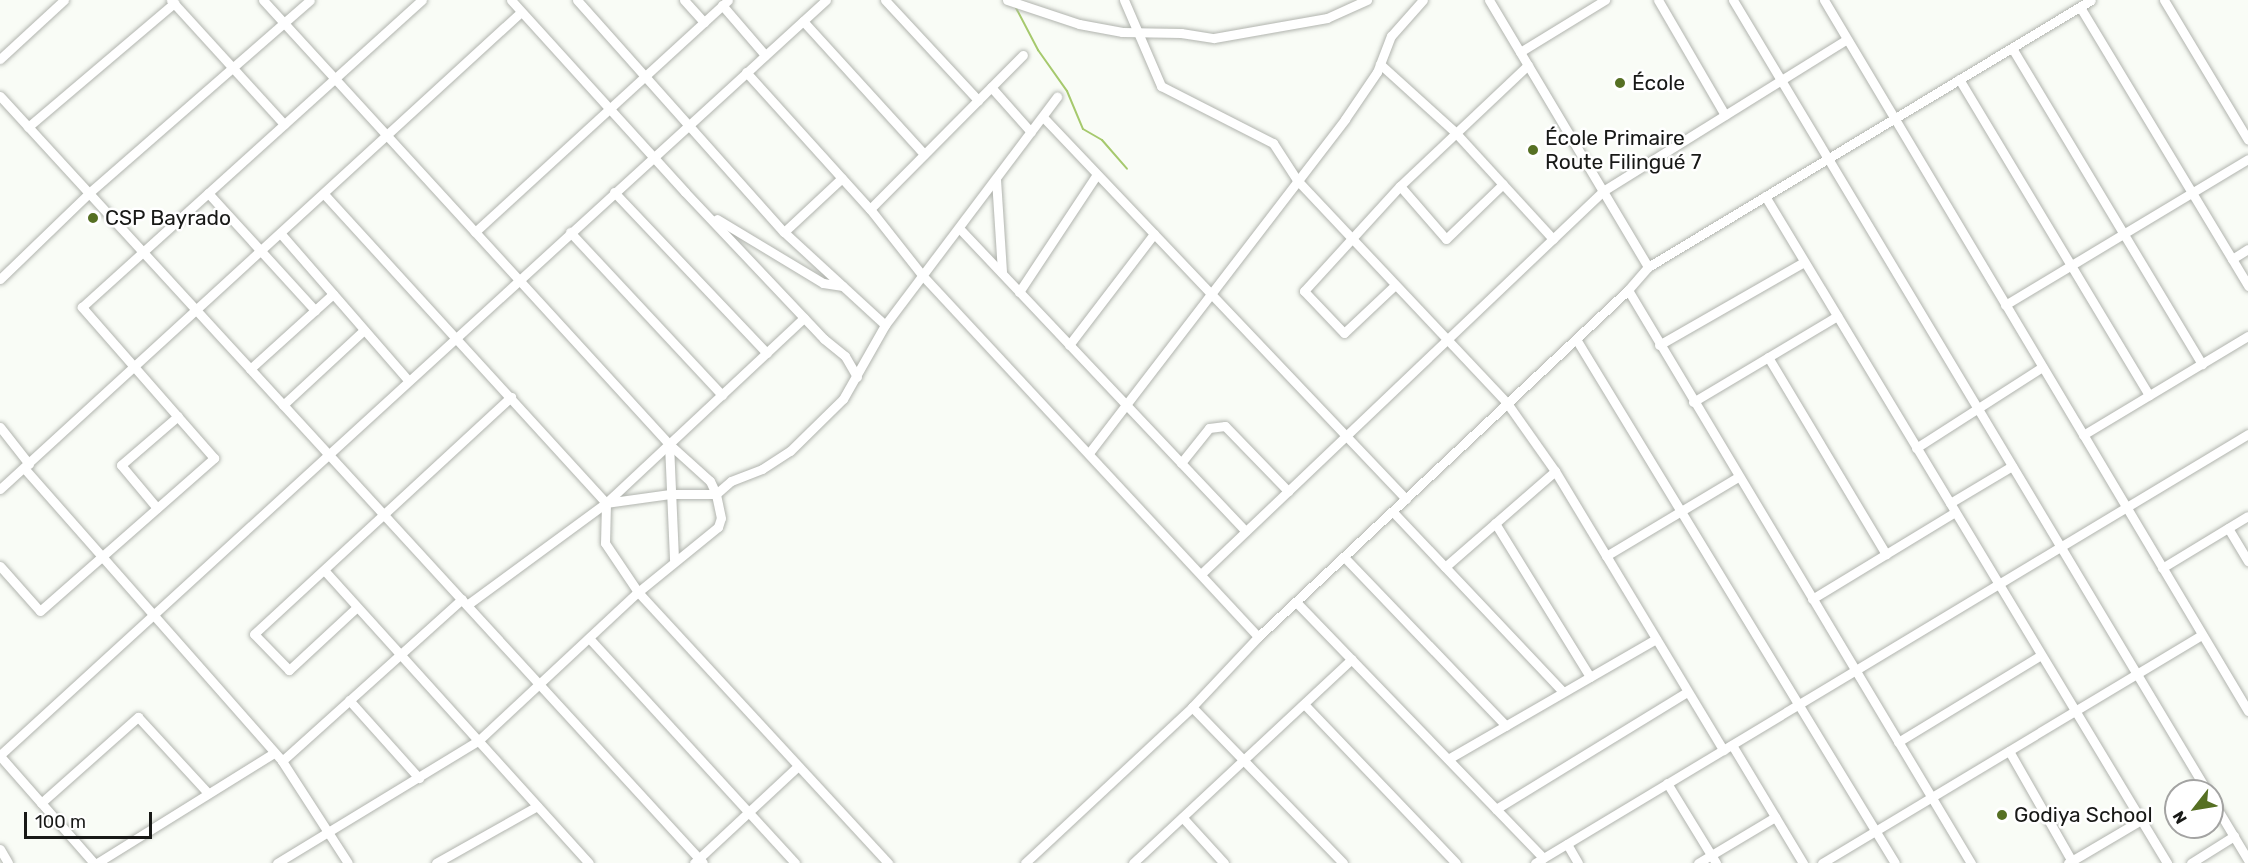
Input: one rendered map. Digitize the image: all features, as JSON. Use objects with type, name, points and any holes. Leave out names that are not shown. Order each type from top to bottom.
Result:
[{"type":"street","points":[[0,58],[64,0]]},
{"type":"street","points":[[263,0],[669,444],[710,480],[716,494],[721,518],[718,527],[674,560],[638,592],[478,741],[277,863]]},
{"type":"street","points":[[0,279],[89,193],[310,0]]},
{"type":"street","points":[[0,566],[40,611],[214,458],[82,307],[422,0]]},
{"type":"street","points":[[511,0],[652,157],[804,318],[844,356],[857,377]]},
{"type":"street","points":[[577,0],[784,232],[885,325]]},
{"type":"street","points":[[684,0],[704,22]]},
{"type":"street","points":[[274,753],[96,863],[0,756],[154,617],[454,337],[826,0]]},
{"type":"street","points":[[885,0],[978,100]]},
{"type":"street","points":[[1007,0],[1079,24],[1137,33],[1181,33],[1214,38],[1327,18],[1367,0]]},
{"type":"street","points":[[1124,0],[1161,86],[1268,139],[1297,180],[1507,403],[1555,471],[1723,750]]},
{"type":"street","points":[[1089,453],[1353,109],[1380,64],[1391,36],[1423,0]]},
{"type":"street","points":[[1489,0],[1648,267]]},
{"type":"street","points":[[1520,52],[1605,0]]},
{"type":"street","points":[[1658,0],[1725,115]]},
{"type":"street","points":[[1733,0],[2200,779]]},
{"type":"street","points":[[1824,0],[2248,711]]},
{"type":"street","points":[[1025,863],[1192,707],[1258,637],[1298,604],[1346,559],[1406,499],[1628,290],[1648,267],[2091,0]]},
{"type":"street","points":[[2164,0],[2248,140]]},
{"type":"street","points":[[28,127],[172,1],[284,124]]},
{"type":"street","points":[[475,232],[610,111],[725,3],[765,55]]},
{"type":"street","points":[[2080,7],[2248,286]]},
{"type":"street","points":[[0,489],[135,368],[521,12]]},
{"type":"street","points":[[803,21],[924,154]]},
{"type":"street","points":[[1201,574],[1603,191],[1846,40]]},
{"type":"street","points":[[2012,48],[2202,364]]},
{"type":"street","points":[[870,209],[1023,56]]},
{"type":"street","points":[[1380,64],[1455,132],[1553,239]]},
{"type":"street","points":[[1395,285],[1344,333],[1304,291],[1400,186],[1528,65]]},
{"type":"street","points":[[746,72],[870,209],[923,276],[1258,637]]},
{"type":"street","points":[[1959,79],[2149,395]]},
{"type":"street","points":[[991,87],[1031,132]]},
{"type":"street","points":[[0,96],[699,861],[798,766]]},
{"type":"street","points":[[606,503],[670,494],[716,494],[730,481],[762,469],[790,451],[843,399],[885,325],[1057,97]]},
{"type":"street","points":[[1042,117],[1406,499]]},
{"type":"street","points":[[2005,305],[2248,159]]},
{"type":"street","points":[[1019,292],[1097,174]]},
{"type":"street","points":[[784,232],[842,178]]},
{"type":"street","points":[[996,179],[1002,273]]},
{"type":"street","points":[[1400,186],[1446,239],[1503,184]]},
{"type":"street","points":[[614,192],[767,353]]},
{"type":"street","points":[[208,193],[315,310]]},
{"type":"street","points":[[324,194],[606,503],[605,543],[638,592],[888,863]]},
{"type":"street","points":[[1765,196],[2167,863]]},
{"type":"street","points":[[707,214],[823,283],[843,286]]},
{"type":"street","points":[[958,228],[1246,531]]},
{"type":"street","points":[[570,232],[722,395]]},
{"type":"street","points":[[281,234],[408,380]]},
{"type":"street","points":[[1069,345],[1154,234]]},
{"type":"street","points":[[2232,259],[2248,249]]},
{"type":"street","points":[[1659,345],[1804,262]]},
{"type":"street","points":[[1628,290],[1971,863]]},
{"type":"street","points":[[250,369],[333,294]]},
{"type":"street","points":[[1693,402],[1837,316]]},
{"type":"street","points":[[282,761],[400,654],[464,602],[606,503],[804,318]]},
{"type":"street","points":[[283,405],[364,330]]},
{"type":"street","points":[[2083,435],[2248,336]]},
{"type":"street","points":[[1576,339],[1894,863]]},
{"type":"street","points":[[1768,357],[1886,554]]},
{"type":"street","points":[[1916,448],[2042,367]]},
{"type":"street","points":[[357,607],[289,670],[285,669],[254,634],[511,397]]},
{"type":"street","points":[[157,507],[121,465],[178,416]]},
{"type":"street","points":[[1181,463],[1209,428],[1225,426],[1288,492]]},
{"type":"street","points":[[0,428],[26,466],[100,557],[282,761],[330,831],[348,863]]},
{"type":"street","points":[[1298,604],[1496,809],[1539,861],[2248,434]]},
{"type":"street","points":[[669,444],[674,560]]},
{"type":"street","points":[[1950,503],[2012,466]]},
{"type":"street","points":[[1445,567],[1555,471]]},
{"type":"street","points":[[1606,556],[1738,477]]},
{"type":"street","points":[[1812,599],[1955,512]]},
{"type":"street","points":[[1394,513],[1563,692]]},
{"type":"street","points":[[2162,567],[2248,516]]},
{"type":"street","points":[[1495,523],[1590,677]]},
{"type":"street","points":[[2228,528],[2248,561]]},
{"type":"street","points":[[1346,559],[1506,726]]},
{"type":"street","points":[[324,570],[585,862]]},
{"type":"street","points":[[1822,863],[2202,634]]},
{"type":"street","points":[[589,638],[795,863]]},
{"type":"street","points":[[1448,759],[1656,639]]},
{"type":"street","points":[[1898,742],[2041,655]]},
{"type":"street","points":[[1133,863],[1352,659]]},
{"type":"street","points":[[1496,809],[1687,692]]},
{"type":"street","points":[[349,700],[419,778]]},
{"type":"street","points":[[1304,704],[1456,863]]},
{"type":"street","points":[[1192,707],[1246,760],[1343,863]]},
{"type":"street","points":[[41,802],[138,717],[208,793]]},
{"type":"street","points":[[1732,745],[1803,863]]},
{"type":"street","points":[[2009,750],[2071,862],[2141,820]]},
{"type":"street","points":[[1667,783],[1714,859]]},
{"type":"street","points":[[436,863],[537,806]]},
{"type":"street","points":[[1698,863],[1714,859],[1775,817]]},
{"type":"street","points":[[1183,818],[1224,863]]},
{"type":"street","points":[[2224,820],[2248,860]]},
{"type":"street","points":[[2191,863],[2234,836]]},
{"type":"street","points":[[1567,844],[1578,863]]},
{"type":"street","points":[[0,849],[8,863]]},
{"type":"waterway","points":[[1015,6],[1038,50],[1067,91],[1083,129],[1102,140],[1127,169]]},
{"type":"place","name":"École","points":[[1620,83]]},
{"type":"place","name":"École Primaire Route Filingué 7","points":[[1533,150]]},
{"type":"place","name":"CSP Bayrado","points":[[93,218]]},
{"type":"place","name":"Godiya School","points":[[2002,815]]}]
